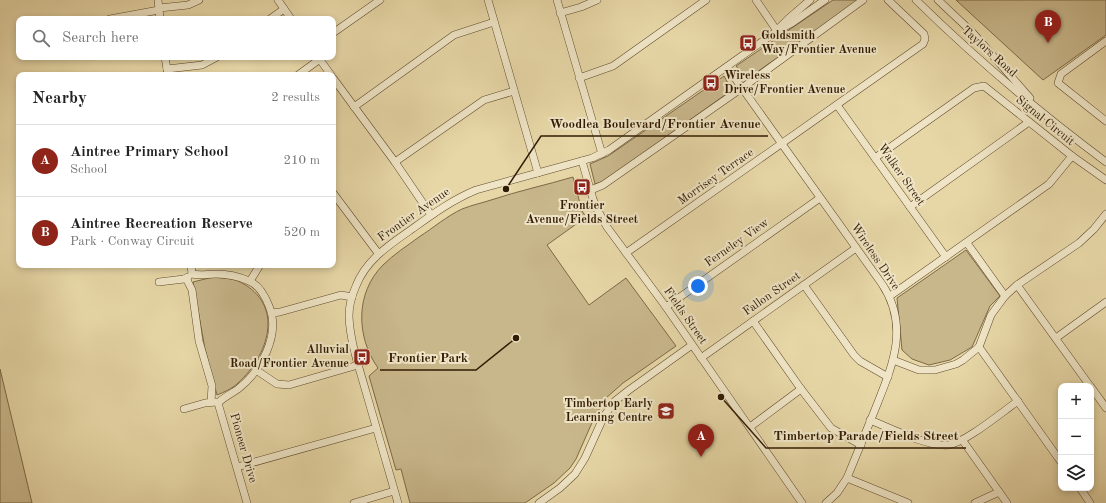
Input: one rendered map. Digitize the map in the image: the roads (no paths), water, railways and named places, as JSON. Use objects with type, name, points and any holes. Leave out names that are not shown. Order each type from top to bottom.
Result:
[{"type":"street","points":[[158,0],[160,16]]},
{"type":"street","points":[[125,16],[188,5],[200,0]]},
{"type":"street","points":[[278,0],[289,16]]},
{"type":"street","points":[[336,31],[380,0]]},
{"type":"street","points":[[488,0],[538,174]]},
{"type":"street","points":[[557,0],[602,154]]},
{"type":"street","points":[[560,13],[581,7],[597,0]]},
{"type":"street","points":[[579,78],[612,66],[706,0]]},
{"type":"street","points":[[756,0],[777,31]]},
{"type":"street","name":"Frontier Avenue","points":[[777,31],[788,19],[810,0]]},
{"type":"street","name":"Frontier Avenue","points":[[398,503],[358,365],[350,328],[349,314],[356,285],[378,253],[460,196],[476,190],[538,174],[602,154],[777,31],[792,23],[825,0]]},
{"type":"street","points":[[590,190],[603,185],[742,88],[863,0]]},
{"type":"street","name":"Morrisey Terrace","points":[[626,253],[782,144],[925,41],[924,34],[888,0]]},
{"type":"street","name":"Taylors Road","points":[[916,0],[982,63],[1049,119],[1106,162]]},
{"type":"street","name":"Taylors Road","points":[[938,0],[973,33],[1049,119]]},
{"type":"street","points":[[274,16],[284,9]]},
{"type":"street","points":[[354,107],[454,35],[494,22]]},
{"type":"street","points":[[1106,41],[1061,74],[1058,83],[1106,121]]},
{"type":"street","points":[[166,60],[168,72],[202,65],[213,60]]},
{"type":"street","points":[[302,72],[317,60]]},
{"type":"street","points":[[320,60],[329,72]]},
{"type":"street","name":"Wireless Drive","points":[[727,67],[890,296],[896,313],[896,345],[888,377],[847,478],[837,493],[826,503]]},
{"type":"street","points":[[336,82],[395,162],[431,215]]},
{"type":"street","name":"Signal Circuit","points":[[876,158],[974,88],[984,86],[1072,156],[1049,184],[890,296]]},
{"type":"street","points":[[395,162],[484,100],[514,91]]},
{"type":"street","name":"Walker Street","points":[[837,105],[946,257]]},
{"type":"street","points":[[910,207],[1029,122]]},
{"type":"street","points":[[1072,156],[1106,180]]},
{"type":"street","name":"Fields Street","points":[[582,161],[590,190],[602,218],[784,475],[802,503]]},
{"type":"street","name":"Ferneley View","points":[[666,307],[820,198]]},
{"type":"street","points":[[336,202],[378,253]]},
{"type":"street","points":[[893,360],[920,370],[935,370],[956,364],[979,347],[991,315],[1005,296],[1017,285],[1079,243],[1094,229],[1106,214]]},
{"type":"street","points":[[967,242],[1005,296]]},
{"type":"street","name":"Fallon Street","points":[[701,358],[856,248]]},
{"type":"street","points":[[184,409],[215,402],[199,341],[189,276],[190,268]]},
{"type":"street","points":[[250,281],[258,268]]},
{"type":"street","name":"Pioneer Drive","points":[[159,282],[189,276],[215,274],[235,276],[250,281],[264,294],[272,313],[273,335],[264,357],[256,370],[238,389],[215,402],[247,503]]},
{"type":"street","points":[[804,285],[854,355],[860,361],[888,377]]},
{"type":"street","points":[[1017,285],[1088,383]]},
{"type":"street","points":[[272,313],[341,295],[352,297]]},
{"type":"street","points":[[1056,338],[1106,302]]},
{"type":"street","points":[[754,321],[801,389],[831,428],[861,445]]},
{"type":"street","points":[[539,503],[560,488],[575,474],[585,458],[604,416],[615,401],[692,345]]},
{"type":"street","points":[[979,347],[1058,458]]},
{"type":"street","points":[[256,370],[277,384],[289,385],[358,365]]},
{"type":"street","points":[[750,427],[801,389]]},
{"type":"street","points":[[1094,391],[1106,408]]},
{"type":"street","points":[[870,420],[932,444],[949,445],[963,440],[1018,401]]},
{"type":"street","points":[[237,468],[376,428]]},
{"type":"street","points":[[963,440],[1007,503]]},
{"type":"street","name":"Fields Street","points":[[784,475],[808,503]]},
{"type":"street","points":[[847,478],[908,503]]},
{"type":"street","points":[[1082,491],[1090,503]]},
{"type":"street","points":[[354,503],[394,492]]},
{"type":"street","points":[[975,503],[999,492]]},
{"type":"place","name":"Goldsmith Way/Frontier Avenue","points":[[748,43]]},
{"type":"place","name":"Aintree Recreation Reserve","points":[[1048,43]]},
{"type":"place","name":"Wireless Drive/Frontier Avenue","points":[[711,83]]},
{"type":"place","name":"Frontier Avenue/Fields Street","points":[[582,187]]},
{"type":"place","name":"Woodlea Boulevard/Frontier Avenue","points":[[506,189]]},
{"type":"place","name":"Frontier Park","points":[[516,338]]},
{"type":"place","name":"Alluvial Road/Frontier Avenue","points":[[362,357]]},
{"type":"place","name":"Timbertop Parade/Fields Street","points":[[721,397]]},
{"type":"place","name":"Timbertop Early Learning Centre","points":[[666,411]]},
{"type":"place","name":"Aintree Primary School","points":[[701,457]]}]
